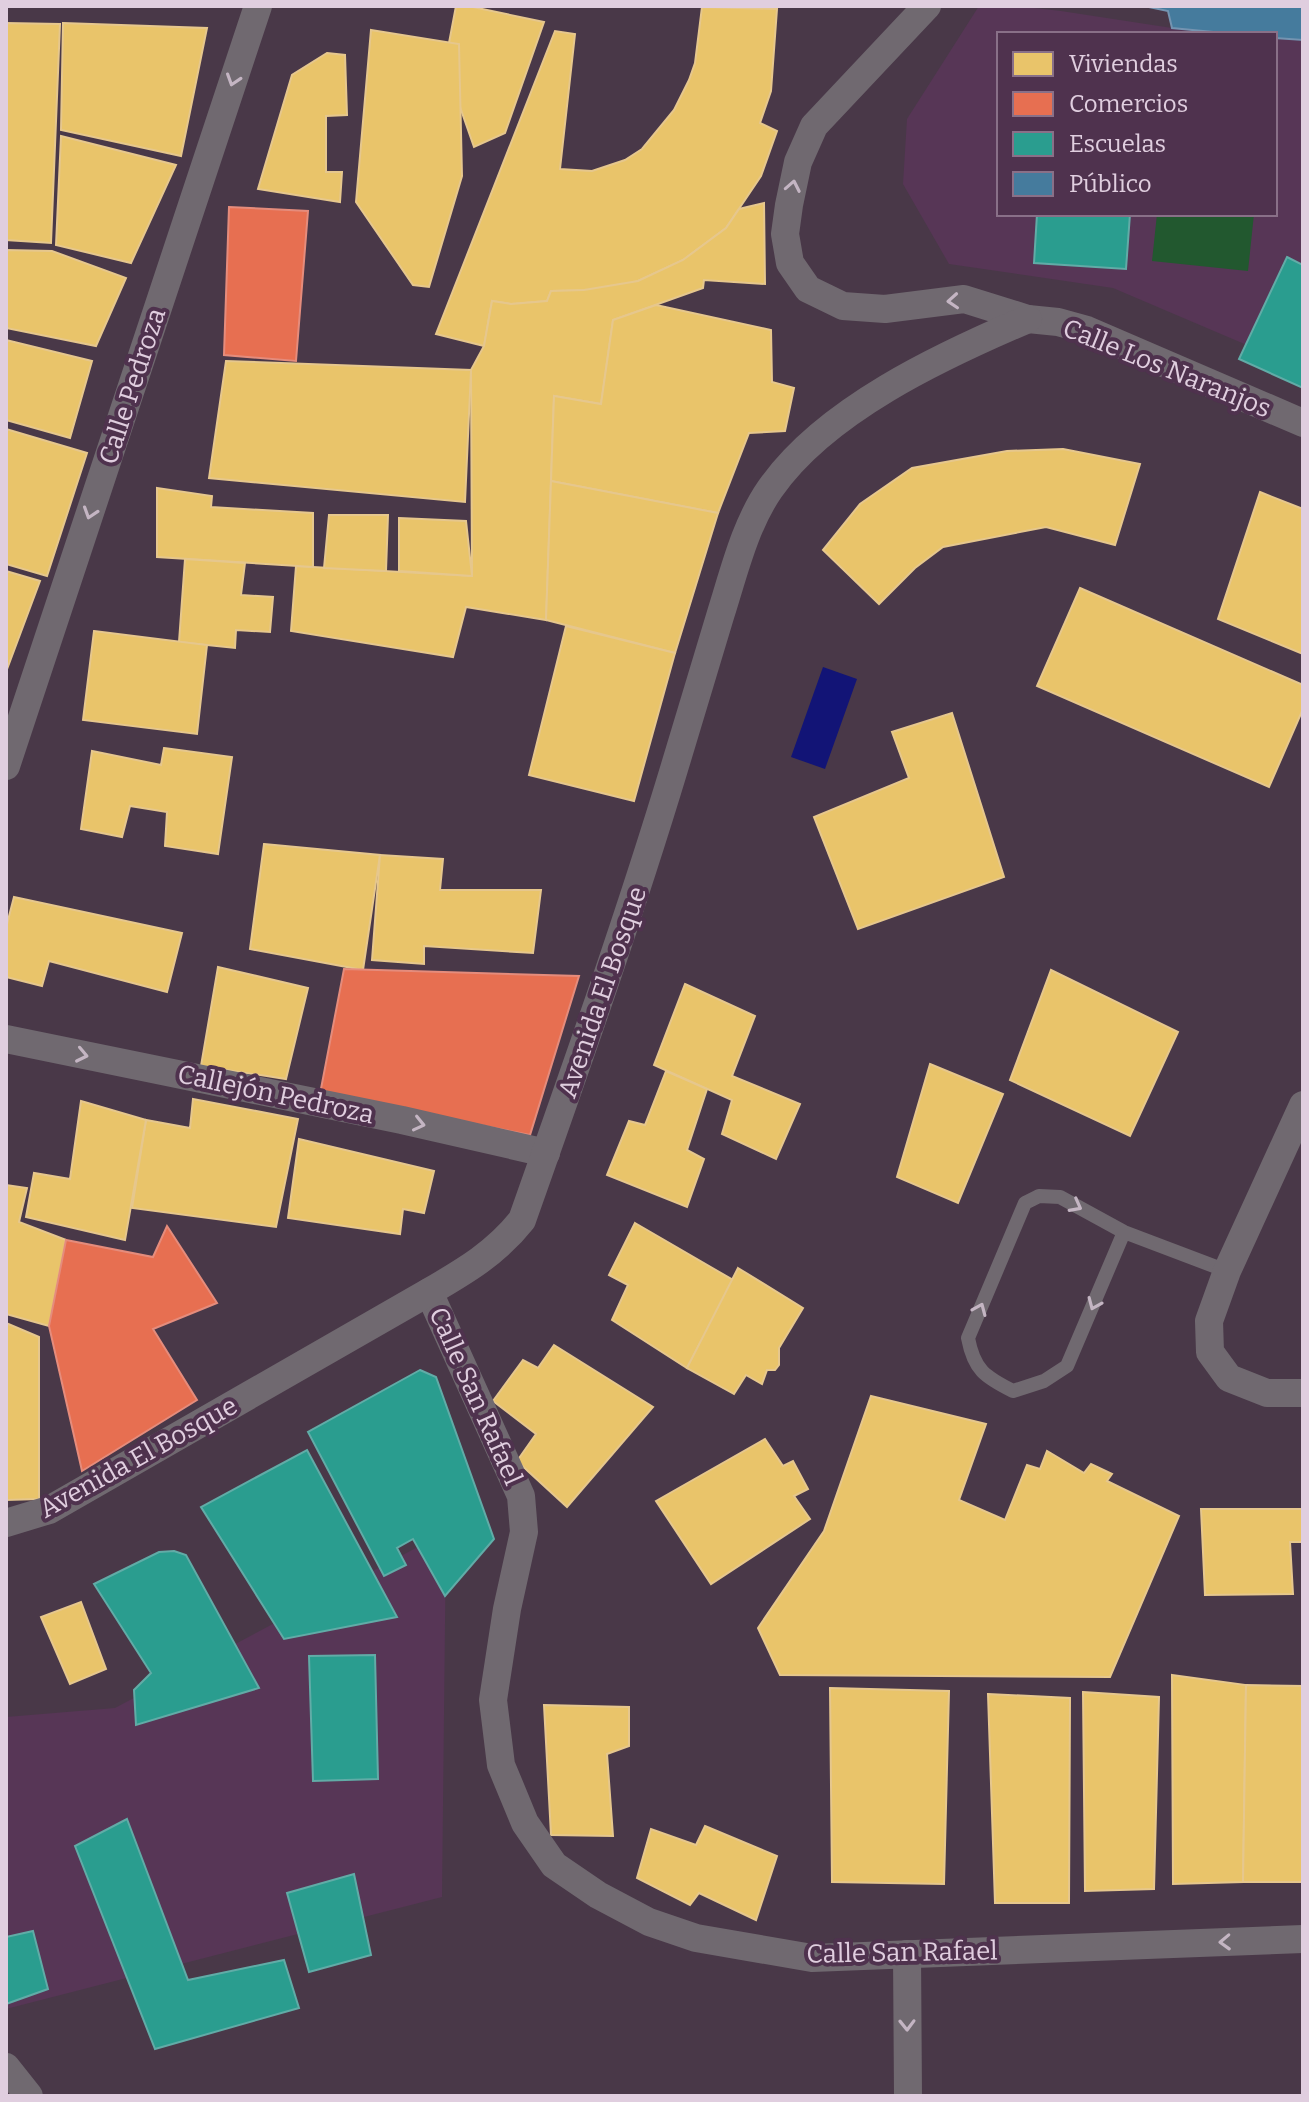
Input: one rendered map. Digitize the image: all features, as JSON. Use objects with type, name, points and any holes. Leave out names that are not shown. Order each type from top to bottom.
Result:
[{"type":"street","name":"Calle Pedroza","points":[[6,766],[258,6]]},
{"type":"street","name":"Calle Los Naranjos","points":[[927,6],[814,126],[798,162],[785,234],[790,263],[808,289],[843,306],[885,309],[964,299],[1028,319],[1058,322],[1087,330],[1303,423]]},
{"type":"street","name":"Avenida El Bosque","points":[[6,1523],[49,1510],[484,1260],[505,1241],[522,1220],[628,921],[740,550],[768,491],[805,447],[848,415],[965,346],[1028,319]]},
{"type":"street","name":"Callejón Pedroza","points":[[6,1039],[546,1153]]},
{"type":"street","points":[[1303,1105],[1227,1271],[1209,1321],[1210,1352],[1229,1378],[1267,1393],[1303,1393]]},
{"type":"street","name":"Calle San Rafael","points":[[429,1292],[521,1496],[524,1532],[507,1609],[493,1700],[501,1765],[525,1823],[554,1865],[598,1895],[649,1922],[696,1938],[812,1958],[1303,1939]]},
{"type":"street","points":[[907,1954],[908,2096]]},
{"type":"street","points":[[6,2067],[29,2096]]},
{"type":"lane","points":[[1124,1232],[1067,1366],[1044,1381],[1013,1391],[988,1378],[972,1359],[968,1338],[1025,1203],[1039,1196],[1060,1197],[1124,1232],[1227,1271]]},
{"type":"shaded area","points":[[979,6],[1016,6],[1213,32],[997,32],[997,216],[1277,216],[1277,38],[1303,40],[1303,369],[1113,288],[949,264],[903,184],[907,119]]},
{"type":"shaded area","points":[[823,667],[857,679],[825,769],[791,757]]},
{"type":"shaded area","points":[[446,1532],[442,1897],[6,2009],[6,1717],[115,1708]]},
{"type":"green space","points":[[1157,216],[1254,216],[1248,271],[1152,261]]},
{"type":"building: Viviendas","points":[[456,6],[544,22],[505,133],[474,147],[445,64]]},
{"type":"building: Viviendas","points":[[702,7],[777,9],[771,91],[760,123],[777,131],[761,176],[726,228],[683,260],[638,281],[607,290],[551,291],[547,301],[511,304],[492,301],[484,346],[436,334],[555,31],[575,34],[560,169],[592,171],[625,160],[642,149],[674,110],[695,63]]},
{"type":"building: Viviendas","points":[[6,23],[60,24],[51,243],[6,240]]},
{"type":"building: Viviendas","points":[[63,23],[207,28],[181,156],[61,130]]},
{"type":"building: Viviendas","points":[[371,30],[459,44],[462,176],[429,287],[413,285],[356,202]]},
{"type":"building: Viviendas","points":[[327,53],[345,55],[347,115],[326,116],[326,172],[342,172],[340,202],[258,189],[292,75]]},
{"type":"building: Viviendas","points":[[61,136],[176,165],[131,263],[56,245]]},
{"type":"building: Viviendas","points":[[764,203],[765,284],[704,280],[703,288],[613,320],[601,404],[554,396],[546,620],[466,607],[453,657],[291,631],[296,566],[472,576],[471,370],[484,346],[492,301],[511,304],[547,301],[551,291],[584,290],[638,281],[683,260],[726,228],[739,209]]},
{"type":"building: Viviendas","points":[[6,250],[52,251],[126,278],[96,346],[6,328]]},
{"type":"building: Viviendas","points":[[656,305],[771,330],[772,382],[794,388],[785,431],[749,433],[718,513],[551,481],[554,396],[601,404],[613,320]]},
{"type":"building: Viviendas","points":[[6,340],[92,361],[70,438],[6,420]]},
{"type":"building: Viviendas","points":[[226,361],[471,370],[465,502],[209,478]]},
{"type":"building: Viviendas","points":[[6,429],[87,453],[47,576],[6,564]]},
{"type":"building: Viviendas","points":[[1063,449],[1140,464],[1115,545],[1046,527],[943,547],[915,568],[879,604],[823,550],[860,504],[912,468],[1007,451]]},
{"type":"building: Viviendas","points":[[551,481],[718,513],[675,653],[546,620]]},
{"type":"building: Viviendas","points":[[157,488],[212,496],[211,507],[313,513],[313,567],[157,557]]},
{"type":"building: Viviendas","points":[[1260,492],[1303,509],[1303,654],[1218,619]]},
{"type":"building: Viviendas","points":[[329,515],[388,515],[386,571],[324,568]]},
{"type":"building: Viviendas","points":[[399,518],[466,521],[472,576],[399,571]]},
{"type":"building: Viviendas","points":[[185,559],[245,563],[241,595],[273,597],[270,632],[236,630],[235,648],[179,642]]},
{"type":"building: Viviendas","points":[[6,571],[40,581],[6,672]]},
{"type":"building: Viviendas","points":[[1080,588],[1303,685],[1303,709],[1269,787],[1037,686]]},
{"type":"building: Viviendas","points":[[566,626],[675,653],[634,801],[529,775]]},
{"type":"building: Viviendas","points":[[94,631],[207,645],[197,734],[83,720]]},
{"type":"building: Viviendas","points":[[952,713],[1004,877],[858,929],[814,817],[909,778],[892,732]]},
{"type":"building: Viviendas","points":[[164,748],[232,757],[218,854],[165,846],[167,812],[130,806],[122,837],[81,829],[92,751],[161,765]]},
{"type":"building: Viviendas","points":[[264,844],[380,855],[363,970],[250,949]]},
{"type":"building: Viviendas","points":[[380,855],[443,859],[440,890],[541,890],[533,953],[424,946],[424,964],[372,960]]},
{"type":"building: Viviendas","points":[[14,897],[182,933],[167,992],[49,961],[42,986],[6,977],[6,928]]},
{"type":"building: Viviendas","points":[[218,967],[308,988],[286,1079],[201,1066]]},
{"type":"building: Viviendas","points":[[1051,970],[1178,1032],[1130,1136],[1010,1080]]},
{"type":"building: Viviendas","points":[[685,984],[755,1016],[732,1076],[800,1104],[776,1159],[722,1134],[732,1100],[654,1065]]},
{"type":"building: Viviendas","points":[[930,1064],[1003,1094],[958,1203],[897,1177]]},
{"type":"building: Viviendas","points":[[666,1071],[707,1089],[687,1150],[704,1159],[687,1207],[607,1175],[629,1121],[645,1125]]},
{"type":"building: Viviendas","points":[[193,1099],[298,1119],[276,1227],[132,1208],[146,1120],[190,1128]]},
{"type":"building: Viviendas","points":[[81,1101],[146,1120],[125,1240],[26,1217],[34,1173],[70,1179]]},
{"type":"building: Viviendas","points":[[299,1139],[434,1171],[424,1213],[403,1209],[400,1234],[288,1218]]},
{"type":"building: Viviendas","points":[[6,1185],[27,1188],[19,1222],[66,1240],[49,1326],[6,1314]]},
{"type":"building: Viviendas","points":[[635,1223],[733,1280],[687,1368],[612,1320],[628,1285],[609,1275]]},
{"type":"building: Viviendas","points":[[738,1268],[803,1308],[779,1348],[779,1365],[775,1370],[767,1370],[762,1384],[746,1375],[734,1394],[687,1368]]},
{"type":"building: Viviendas","points":[[6,1323],[39,1337],[39,1499],[6,1500]]},
{"type":"building: Viviendas","points":[[554,1345],[653,1407],[567,1507],[517,1461],[536,1434],[493,1401],[523,1360],[538,1368]]},
{"type":"building: Viviendas","points":[[871,1396],[986,1424],[959,1500],[1005,1520],[1027,1465],[1040,1469],[1047,1451],[1084,1473],[1091,1464],[1112,1474],[1107,1481],[1179,1516],[1110,1677],[780,1675],[758,1628],[824,1531]]},
{"type":"building: Viviendas","points":[[765,1439],[783,1466],[793,1461],[808,1489],[794,1496],[810,1519],[711,1584],[656,1501]]},
{"type":"building: Viviendas","points":[[1201,1509],[1303,1509],[1303,1542],[1290,1542],[1293,1594],[1205,1595]]},
{"type":"building: Viviendas","points":[[81,1602],[106,1669],[70,1684],[41,1617]]},
{"type":"building: Viviendas","points":[[1172,1675],[1246,1685],[1243,1882],[1173,1884]]},
{"type":"building: Viviendas","points":[[1246,1685],[1303,1686],[1303,1882],[1243,1882]]},
{"type":"building: Viviendas","points":[[830,1688],[949,1691],[944,1884],[832,1882]]},
{"type":"building: Viviendas","points":[[1083,1692],[1159,1697],[1154,1889],[1085,1891]]},
{"type":"building: Viviendas","points":[[988,1694],[1070,1698],[1069,1903],[995,1903]]},
{"type":"building: Viviendas","points":[[544,1705],[629,1707],[629,1746],[607,1754],[613,1836],[551,1835]]},
{"type":"building: Viviendas","points":[[705,1826],[777,1856],[756,1920],[699,1893],[690,1905],[637,1878],[651,1829],[696,1845]]},
{"type":"building: Comercios","points":[[229,207],[308,211],[296,361],[224,355]]},
{"type":"building: Comercios","points":[[344,969],[579,976],[530,1135],[320,1094]]},
{"type":"building: Comercios","points":[[167,1226],[217,1303],[153,1329],[197,1400],[82,1471],[49,1326],[66,1240],[153,1257]]},
{"type":"building: Escuelas","points":[[1037,216],[1130,216],[1126,269],[1034,263]]},
{"type":"building: Escuelas","points":[[1287,257],[1303,265],[1303,388],[1239,359]]},
{"type":"building: Escuelas","points":[[420,1370],[436,1377],[494,1539],[445,1596],[413,1539],[397,1548],[406,1565],[384,1576],[308,1432]]},
{"type":"building: Escuelas","points":[[307,1450],[397,1617],[284,1639],[201,1507]]},
{"type":"building: Escuelas","points":[[174,1551],[186,1555],[259,1688],[136,1725],[134,1690],[151,1673],[94,1584],[159,1552]]},
{"type":"building: Escuelas","points":[[375,1655],[378,1779],[313,1781],[309,1656]]},
{"type":"building: Escuelas","points":[[127,1819],[188,1980],[284,1960],[299,2008],[155,2049],[75,1846]]},
{"type":"building: Escuelas","points":[[354,1874],[371,1955],[309,1972],[287,1893]]},
{"type":"building: Escuelas","points":[[33,1931],[48,1989],[6,2004],[6,1937]]},
{"type":"building: Público","points":[[1144,6],[1303,6],[1303,40],[1277,38],[1277,32],[1213,32],[1172,28],[1168,11]]}]
